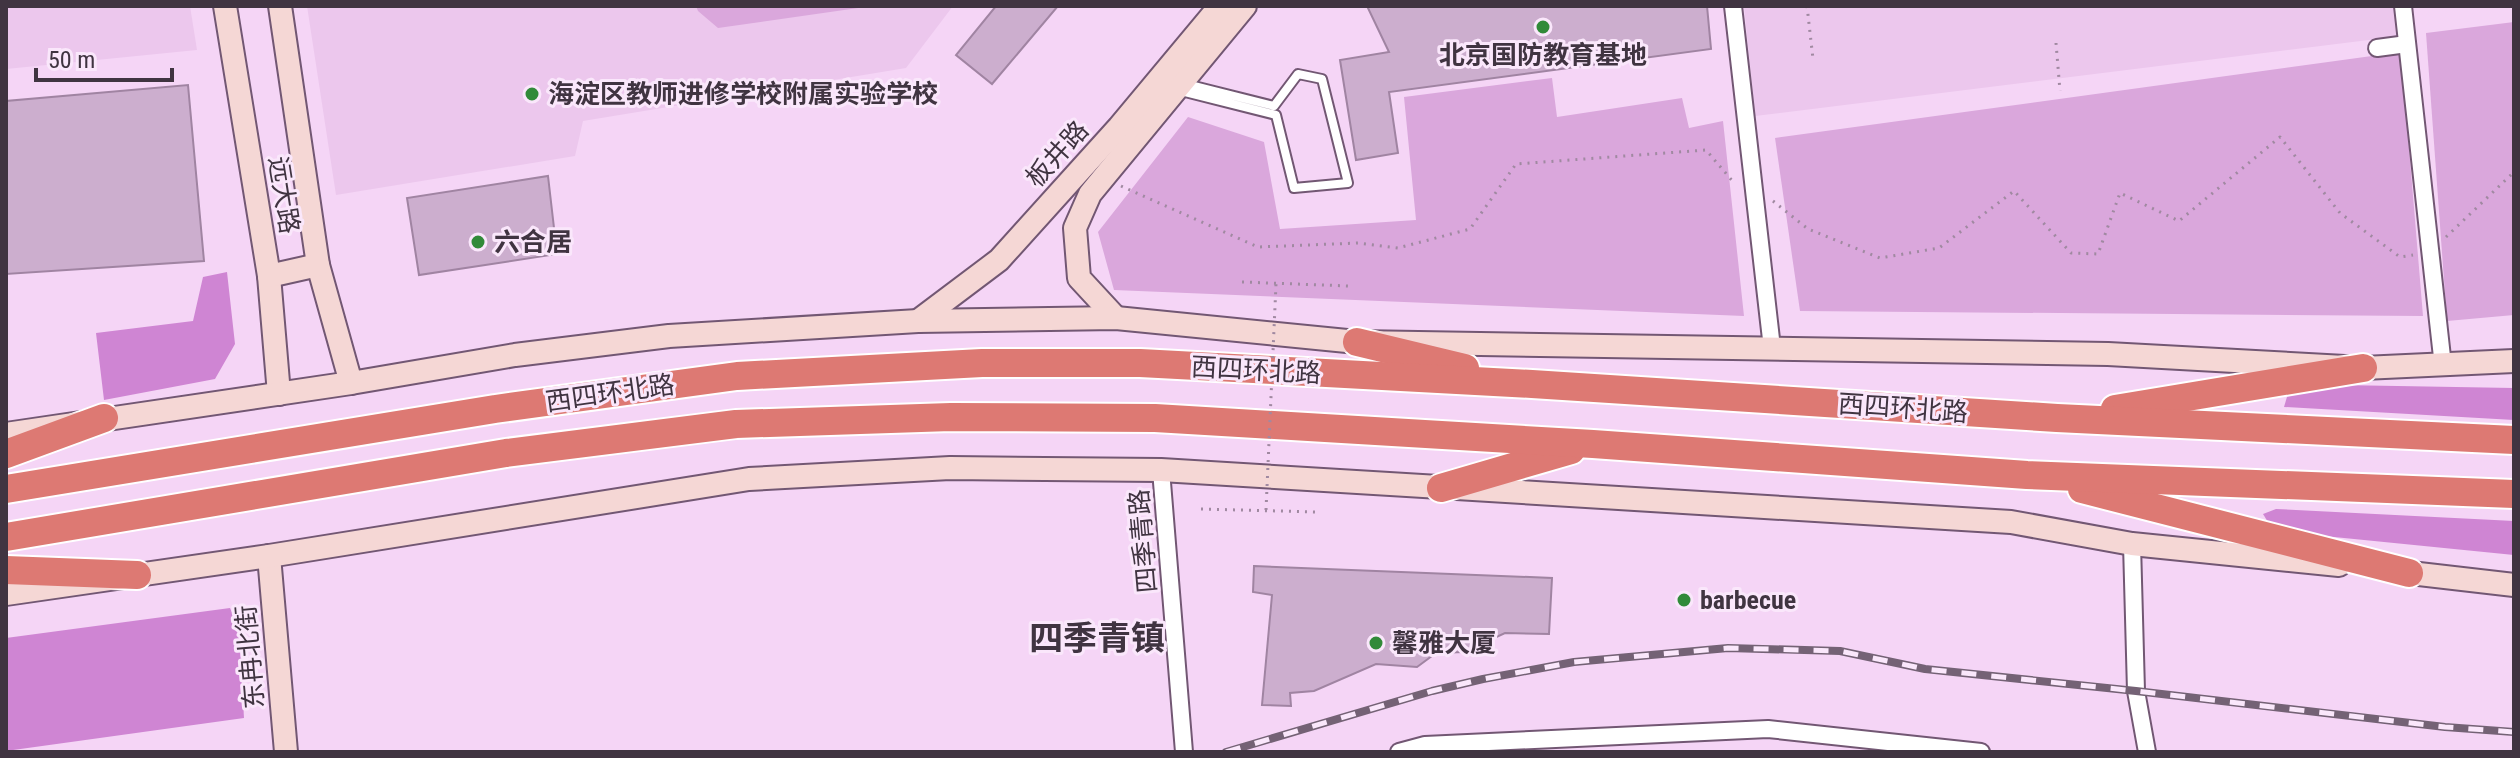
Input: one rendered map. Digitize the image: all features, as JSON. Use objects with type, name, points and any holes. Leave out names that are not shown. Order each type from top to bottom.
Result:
[{"type":"highway","points":[[1357,342],[1532,384]]},
{"type":"highway","name":"西四环北路","points":[[6,489],[495,409],[737,376],[982,363],[1140,363],[1532,384],[2057,418],[2514,440]]},
{"type":"highway","points":[[2057,418],[2363,368]]},
{"type":"highway","name":"西四环北路","points":[[6,537],[506,453],[736,424],[951,417],[1155,418],[1593,444],[2027,475],[2514,494]]},
{"type":"highway","points":[[6,454],[104,418]]},
{"type":"highway","points":[[1441,488],[1593,444]]},
{"type":"highway","points":[[2027,475],[2409,573]]},
{"type":"highway","points":[[6,570],[137,575]]},
{"type":"street","name":"远大路","points":[[225,6],[269,276],[279,394]]},
{"type":"street","name":"远大路","points":[[280,6],[318,265],[351,383]]},
{"type":"street","name":"板井路","points":[[918,321],[999,260],[1119,127],[1220,6]]},
{"type":"street","points":[[1116,318],[1079,278],[1075,228],[1090,194],[1245,6]]},
{"type":"street","points":[[1733,6],[1772,348]]},
{"type":"street","points":[[2403,6],[2443,366]]},
{"type":"street","points":[[2377,48],[2407,44]]},
{"type":"street","points":[[269,276],[318,265]]},
{"type":"street","name":"西四环北路","points":[[279,394],[472,362],[669,336],[918,321],[1116,318],[1357,342],[2108,354],[2363,368],[2514,361]]},
{"type":"street","points":[[6,434],[279,394]]},
{"type":"street","points":[[6,594],[269,556],[749,479],[950,468],[1161,470],[2011,522],[2132,544],[2512,584]]},
{"type":"street","name":"四季青路","points":[[1161,470],[1184,752]]},
{"type":"street","points":[[2132,544],[2136,691],[2147,752]]},
{"type":"street","name":"东冉北街","points":[[269,556],[286,752]]},
{"type":"street","points":[[1399,752],[1425,745],[1768,729],[1981,752]]},
{"type":"lane","points":[[1298,74],[1322,79],[1348,183],[1294,188],[1276,115],[1179,86],[1274,106],[1298,74]]},
{"type":"path","points":[[1807,6],[1813,59]]},
{"type":"path","points":[[2053,6],[2053,13]]},
{"type":"path","points":[[2056,43],[2060,91]]},
{"type":"path","points":[[1121,186],[1258,247],[1358,243],[1398,248],[1470,229],[1516,164],[1706,150],[1737,186],[1754,186],[1808,229],[1880,258],[1939,248],[2014,191],[2071,253],[2098,254],[2120,193],[2179,221],[2280,137],[2340,213],[2400,257],[2431,252],[2514,172]]},
{"type":"path","points":[[1242,282],[1349,286]]},
{"type":"path","points":[[1266,510],[1276,284]]},
{"type":"path","points":[[1201,509],[1317,512]]},
{"type":"shaded area","points":[[6,6],[190,6],[197,50],[6,69]]},
{"type":"shaded area","name":"海淀区教师进修学校附属实验学校","points":[[307,6],[953,6],[906,68],[583,121],[575,156],[336,195]]},
{"type":"shaded area","points":[[696,6],[872,6],[718,28]]},
{"type":"shaded area","points":[[1744,6],[2397,6],[2401,36],[1755,116]]},
{"type":"shaded area","points":[[2514,22],[2514,315],[2447,321],[2426,33]]},
{"type":"shaded area","points":[[2401,52],[2423,316],[1800,311],[1775,138]]},
{"type":"shaded area","points":[[1552,78],[1557,117],[1682,98],[1689,128],[1723,121],[1744,316],[1114,290],[1098,232],[1188,117],[1264,142],[1280,229],[1416,220],[1404,97]]},
{"type":"shaded area","points":[[227,272],[235,344],[215,379],[104,400],[96,333],[193,321],[203,277]]},
{"type":"shaded area","points":[[2339,385],[2514,388],[2514,420],[2284,407],[2289,390]]},
{"type":"shaded area","points":[[2276,509],[2514,521],[2514,555],[2314,535],[2271,527],[2263,514]]},
{"type":"shaded area","points":[[230,608],[239,629],[244,718],[6,751],[6,638]]},
{"type":"building","points":[[996,6],[1058,6],[992,84],[956,55]]},
{"type":"building","name":"北京国防教育基地","points":[[1367,6],[1707,6],[1711,49],[1389,92],[1398,153],[1356,160],[1340,60],[1389,52]]},
{"type":"building","points":[[188,85],[204,261],[6,274],[6,101]]},
{"type":"building","points":[[548,176],[557,254],[419,275],[407,198]]},
{"type":"building","name":"馨雅大厦","points":[[1254,566],[1552,578],[1549,634],[1505,633],[1464,652],[1436,653],[1417,667],[1376,664],[1314,691],[1290,693],[1291,706],[1262,705],[1272,595],[1253,592]]},
{"type":"railway","points":[[1226,752],[1483,679],[1574,662],[1728,648],[1840,651],[1925,669],[2514,732]]},
{"type":"place","name":"北京国防教育基地","points":[[1543,27]]},
{"type":"place","name":"海淀区教师进修学校附属实验学校","points":[[532,94]]},
{"type":"place","name":"六合居","points":[[478,242]]},
{"type":"place","name":"barbecue","points":[[1684,600]]},
{"type":"place","name":"馨雅大厦","points":[[1376,643]]},
{"type":"district","name":"四季青镇","points":[[1097,638]]}]
